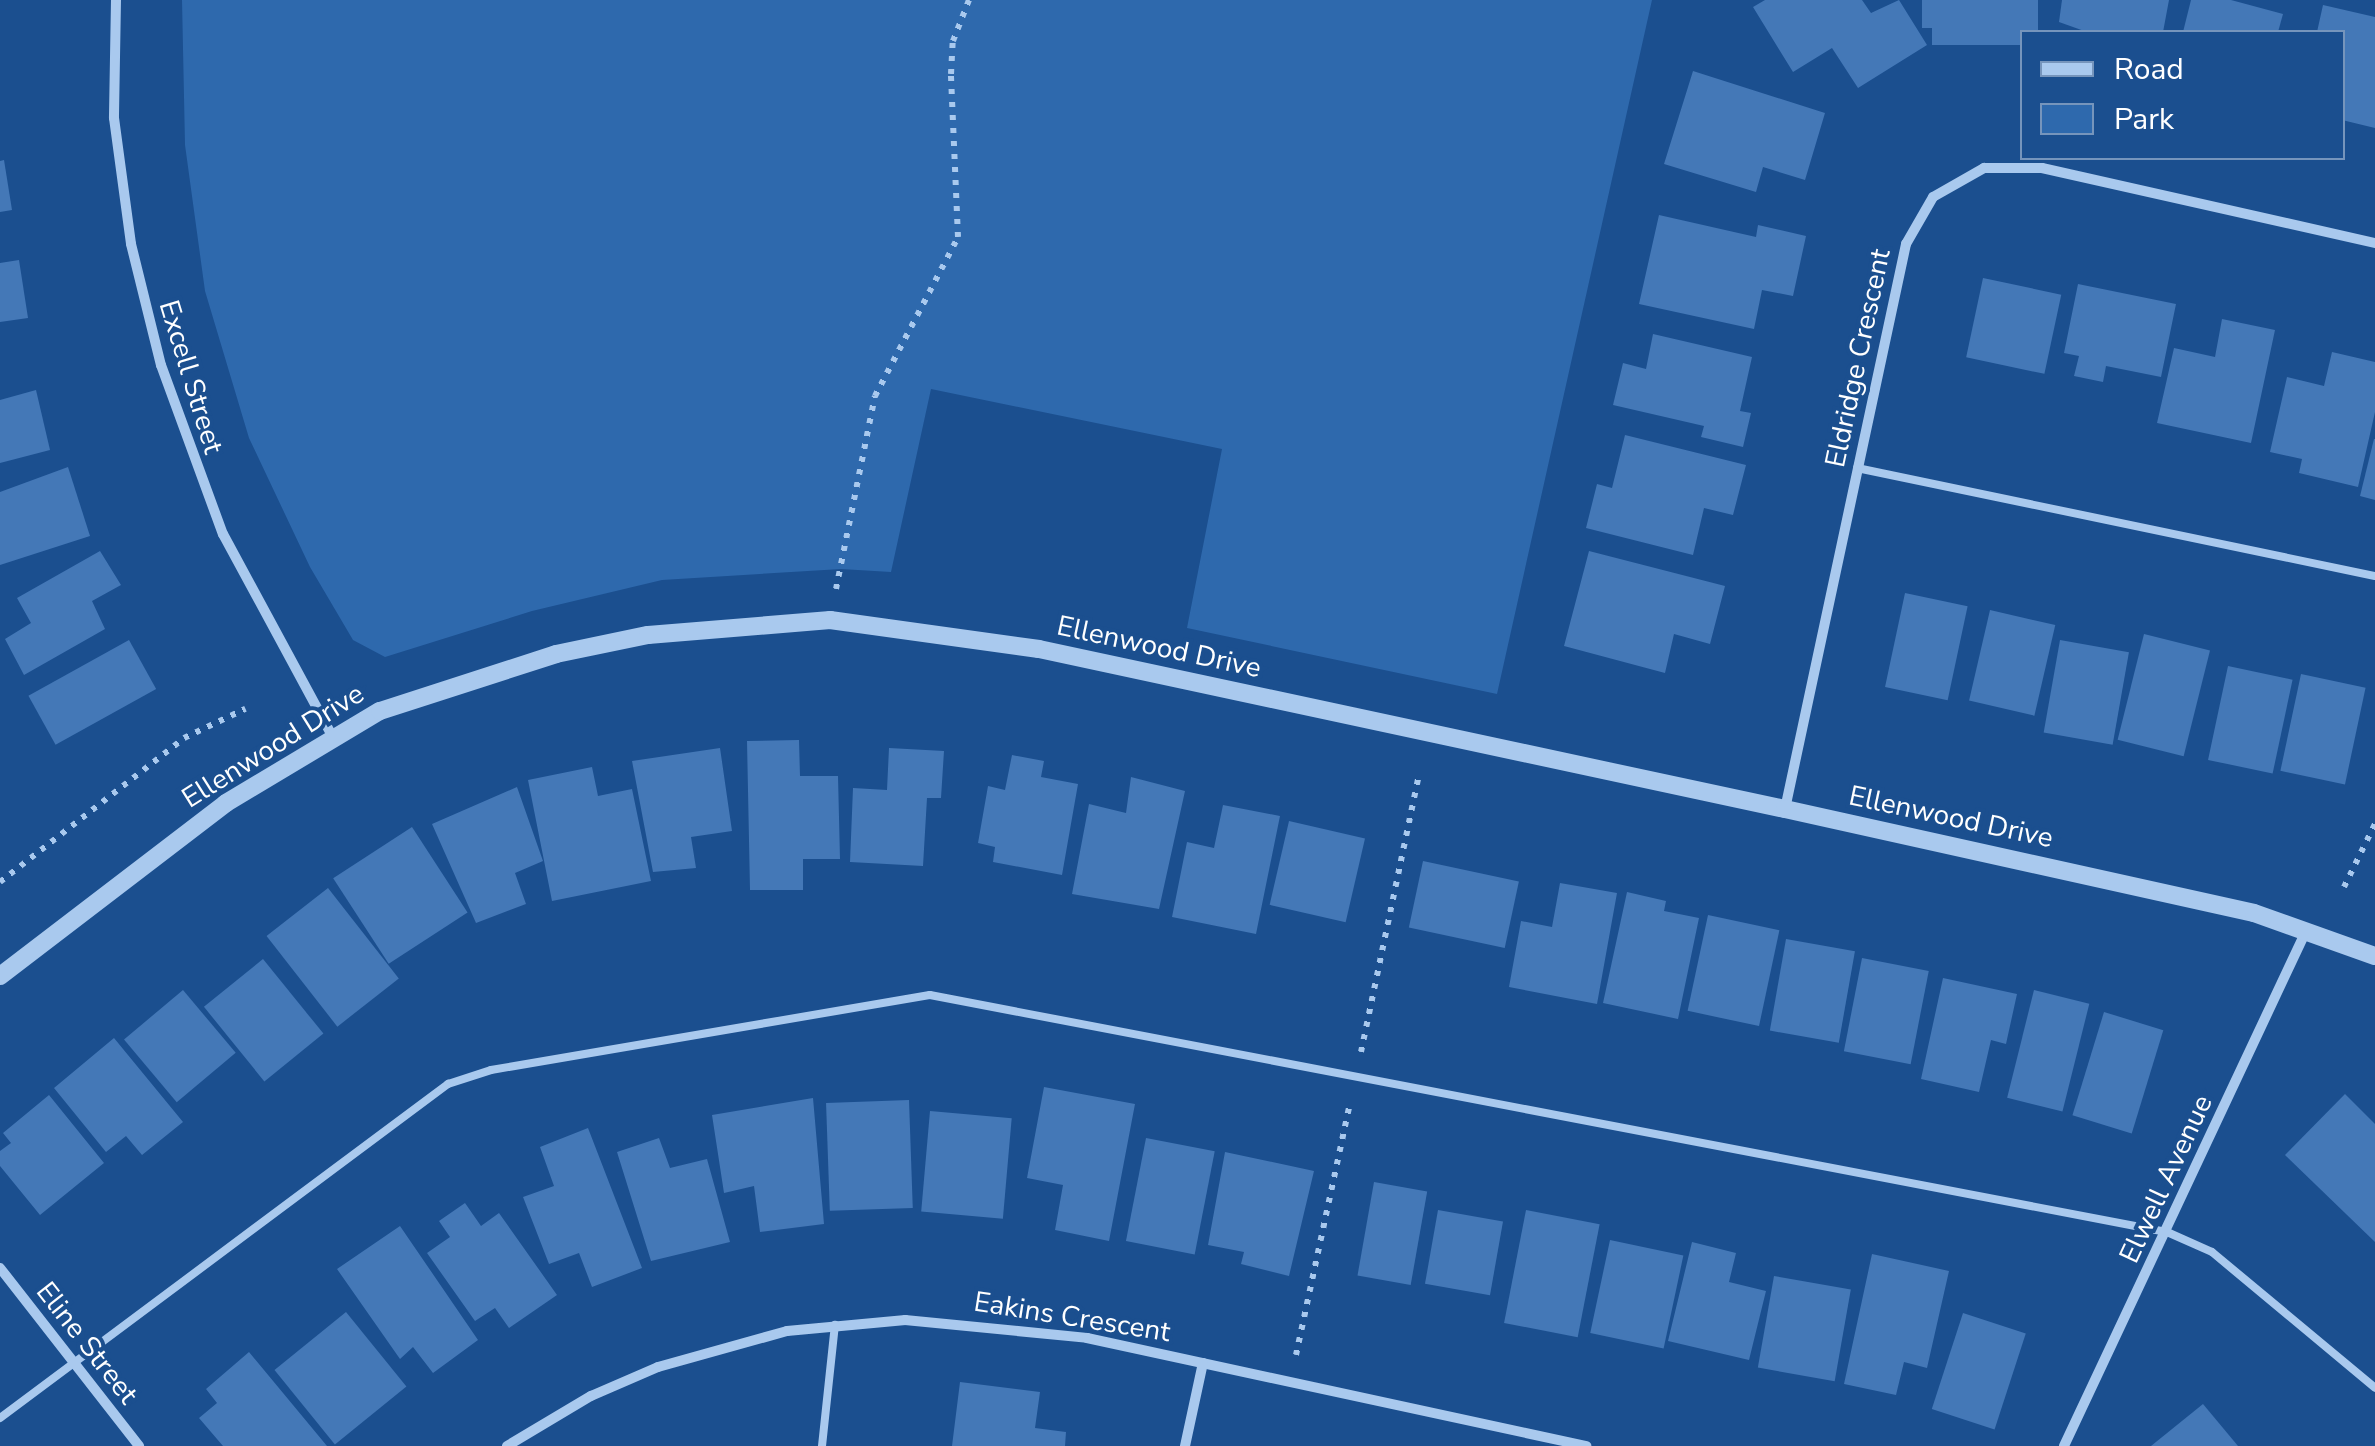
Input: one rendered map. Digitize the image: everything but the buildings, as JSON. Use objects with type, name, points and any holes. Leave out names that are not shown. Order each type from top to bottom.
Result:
[{"type":"street","name":"Excell Street","points":[[116,0],[114,118],[131,244],[161,365],[223,534],[332,736]]},
{"type":"street","name":"Eldridge Crescent","points":[[1785,809],[1906,244],[1933,198],[1967,173],[2042,168],[2375,243]]},
{"type":"street","name":"Ellenwood Drive","points":[[0,976],[190,829],[332,736],[426,692],[556,654],[648,636],[830,620],[1040,649],[1785,809],[2210,902],[2307,930],[2375,956]]},
{"type":"street","name":"Elwell Avenue","points":[[2064,1446],[2307,930]]},
{"type":"street","name":"Eline Street","points":[[0,1268],[140,1446]]},
{"type":"street","name":"Eakins Crescent","points":[[506,1446],[591,1396],[658,1368],[787,1331],[905,1320],[1026,1327],[1204,1363],[1543,1441],[1586,1446]]},
{"type":"street","points":[[1185,1446],[1204,1363]]},
{"type":"lane","points":[[1857,468],[2375,576]]},
{"type":"lane","points":[[0,1418],[71,1360],[448,1084],[491,1070],[930,996],[2167,1232],[2212,1252],[2375,1388]]},
{"type":"lane","points":[[822,1446],[835,1325]]},
{"type":"path","points":[[830,620],[865,425],[890,362],[952,258],[958,236],[950,74],[953,41],[969,0]]},
{"type":"path","points":[[0,882],[184,738],[245,709]]},
{"type":"path","points":[[2344,886],[2375,824]]},
{"type":"green space","points":[[182,0],[1652,0],[1497,694],[1187,628],[1222,449],[931,389],[891,572],[841,569],[662,580],[532,611],[385,657],[353,640],[310,567],[249,438],[205,291],[185,145]]}]
